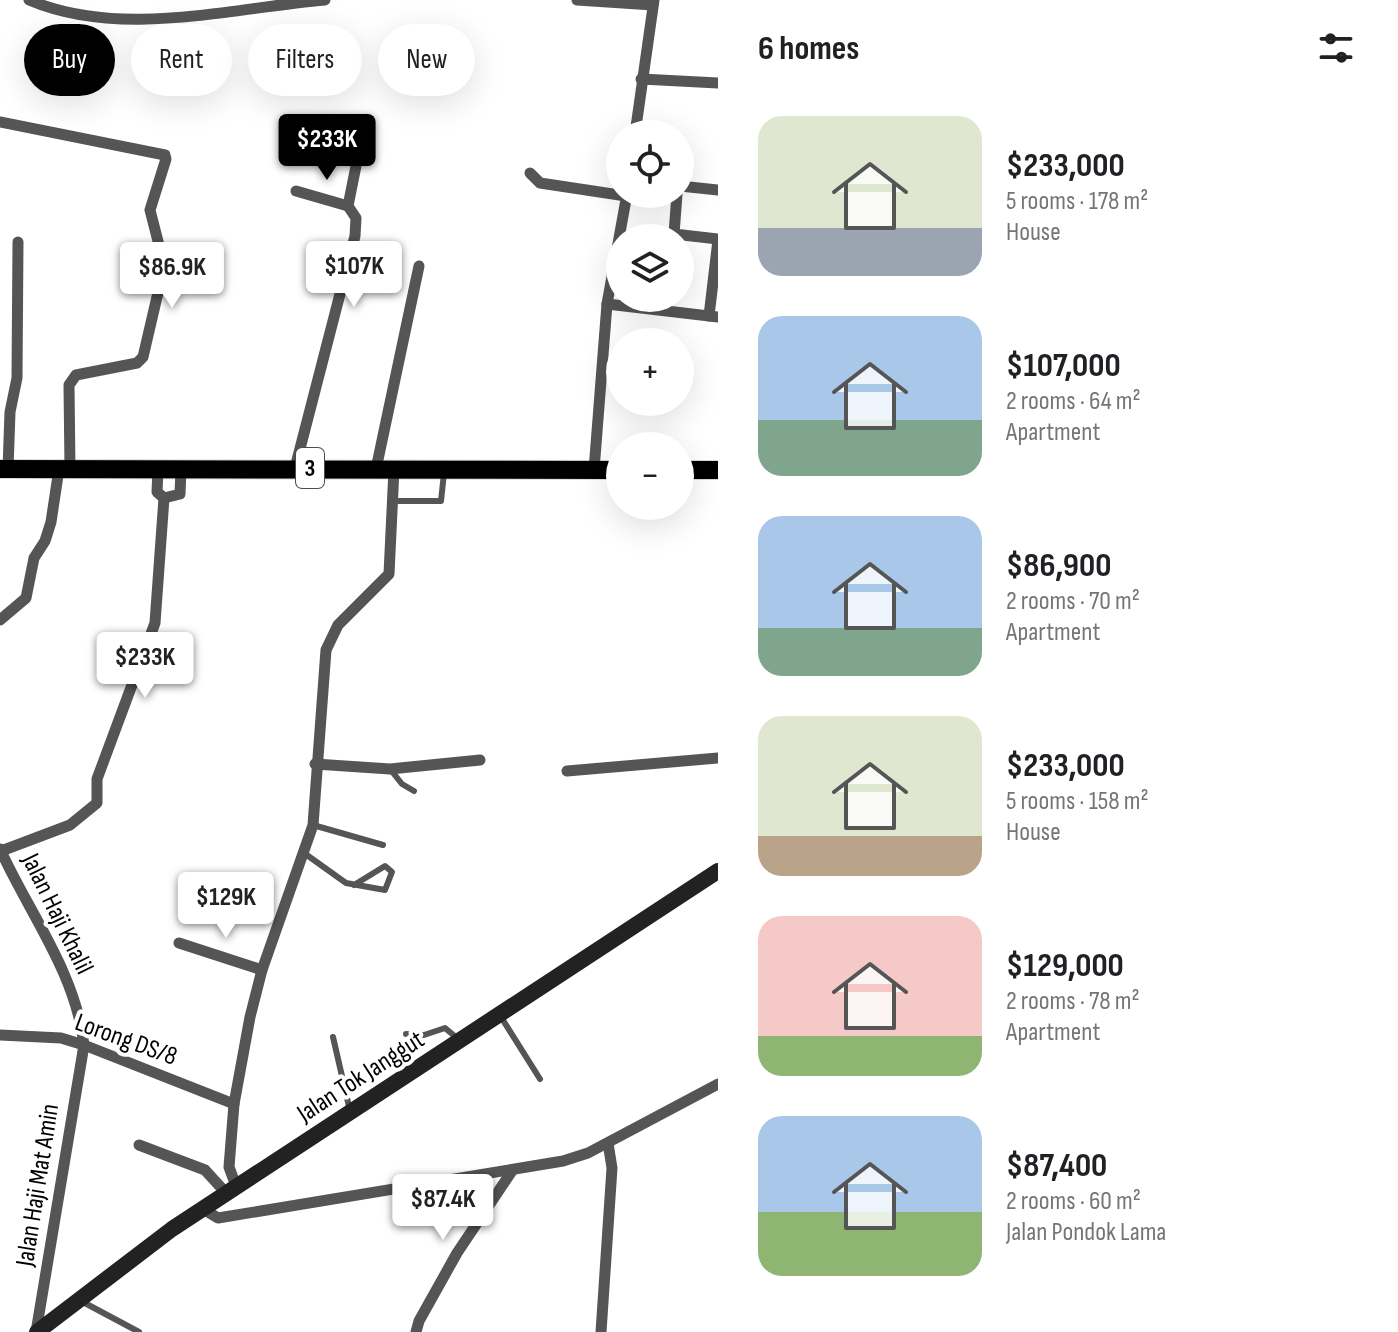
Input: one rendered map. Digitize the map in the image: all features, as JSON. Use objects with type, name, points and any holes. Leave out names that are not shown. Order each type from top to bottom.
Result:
[{"type":"main road","name":"3","points":[[4,469],[606,470]]},
{"type":"main road","points":[[694,470],[718,470]]},
{"type":"main road","name":"Jalan Tok Janggut","points":[[36,1332],[231,1189],[718,872]]},
{"type":"street","points":[[29,0],[61,12],[119,17],[197,16],[294,1],[325,0]]},
{"type":"street","points":[[577,0],[654,3],[637,120]]},
{"type":"street","points":[[641,79],[718,83]]},
{"type":"street","points":[[0,122],[137,147],[165,155],[166,159],[150,210],[161,253],[160,284],[143,357],[137,363],[76,375],[69,385],[64,469],[51,522],[45,541],[34,558],[26,598],[0,620]]},
{"type":"street","points":[[348,206],[361,141]]},
{"type":"street","points":[[530,173],[540,183],[606,192]]},
{"type":"street","points":[[694,187],[718,190]]},
{"type":"street","points":[[295,468],[355,236],[356,218],[348,206],[296,191]]},
{"type":"street","points":[[676,208],[674,234],[718,240],[714,316],[678,312]]},
{"type":"street","points":[[4,469],[17,378],[18,242]]},
{"type":"street","points":[[231,1189],[229,1167],[234,1104],[262,970],[313,825],[315,764],[326,650],[338,625],[389,574],[392,501],[385,469],[419,266]]},
{"type":"street","points":[[594,470],[606,312]]},
{"type":"street","points":[[158,469],[157,492],[164,498]]},
{"type":"street","points":[[164,498],[180,494],[181,469]]},
{"type":"street","points":[[1,850],[70,825],[97,803],[97,779],[155,623],[164,498]]},
{"type":"street","points":[[567,771],[718,758]]},
{"type":"street","points":[[315,764],[390,769],[480,760]]},
{"type":"street","name":"Jalan Haji Khalil","points":[[1,850],[65,974],[81,1023],[84,1045]]},
{"type":"street","points":[[179,943],[262,970]]},
{"type":"street","name":"Lorong DS/8","points":[[0,1035],[61,1038],[234,1104]]},
{"type":"street","name":"Jalan Haji Mat Amin","points":[[36,1332],[84,1045]]},
{"type":"street","points":[[203,1209],[218,1218],[563,1161],[608,1143],[718,1084]]},
{"type":"street","points":[[601,1332],[612,1168],[608,1143]]},
{"type":"street","points":[[139,1145],[205,1170],[231,1189]]},
{"type":"street","points":[[416,1332],[419,1321],[457,1253],[512,1171]]},
{"type":"lane","points":[[392,501],[441,501],[445,469]]},
{"type":"lane","points":[[390,769],[402,784],[414,791]]},
{"type":"lane","points":[[313,825],[383,845]]},
{"type":"lane","points":[[304,853],[346,883],[354,885],[385,890],[392,872],[385,866],[354,885]]},
{"type":"lane","points":[[500,1016],[540,1079]]},
{"type":"lane","points":[[406,1034],[424,1035],[445,1028],[460,1042]]},
{"type":"lane","points":[[333,1037],[346,1104],[351,1113]]},
{"type":"lane","points":[[78,1300],[139,1332]]}]
